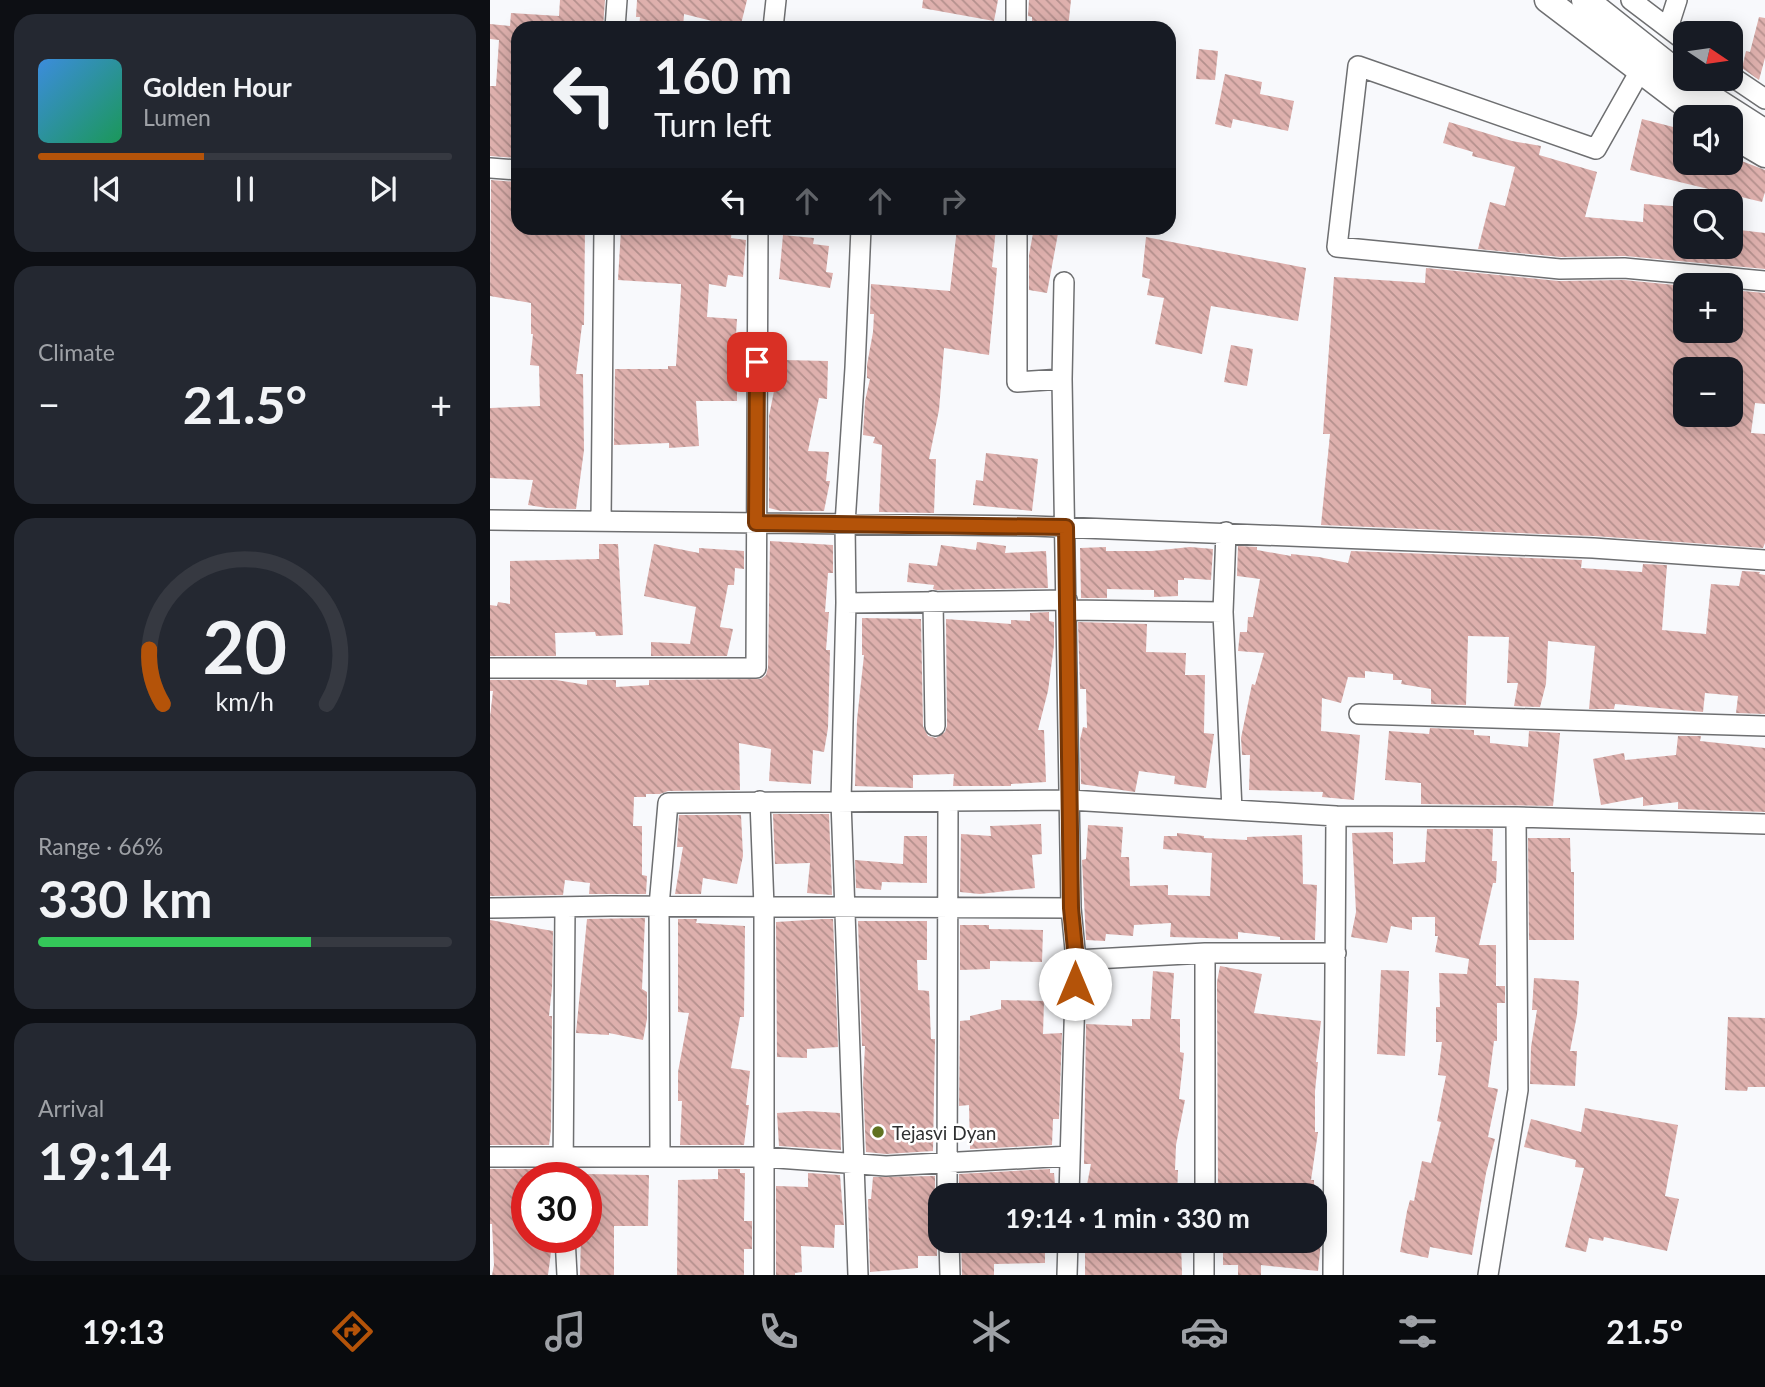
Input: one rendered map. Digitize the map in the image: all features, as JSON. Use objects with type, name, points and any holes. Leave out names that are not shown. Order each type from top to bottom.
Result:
[{"type":"main road","points":[[1585,0],[1701,92],[1765,133]]},
{"type":"street","points":[[616,21],[617,0]]},
{"type":"street","points":[[774,21],[776,0]]},
{"type":"street","points":[[1017,0],[1017,21]]},
{"type":"street","points":[[1547,0],[1685,105]]},
{"type":"street","points":[[1631,0],[1673,32]]},
{"type":"street","points":[[1668,28],[1676,0]]},
{"type":"street","points":[[1640,71],[1596,149],[1358,66],[1338,247],[1560,269],[1624,268],[1765,281]]},
{"type":"street","points":[[1743,84],[1765,99]]},
{"type":"street","points":[[1743,142],[1765,155]]},
{"type":"street","points":[[490,168],[511,170]]},
{"type":"street","points":[[601,522],[604,235]]},
{"type":"street","points":[[490,668],[756,668],[758,235]]},
{"type":"street","points":[[859,1275],[841,801],[846,603],[845,524],[861,235]]},
{"type":"street","points":[[1017,235],[1017,382],[1062,379]]},
{"type":"street","points":[[1064,282],[1062,379],[1071,908],[1076,960],[1069,1183]]},
{"type":"street","points":[[490,520],[1066,527],[1226,532],[1593,548],[1765,560]]},
{"type":"street","points":[[1226,532],[1223,612],[1232,810]]},
{"type":"street","points":[[846,603],[933,601],[1223,612]]},
{"type":"street","points":[[933,601],[934,726]]},
{"type":"street","points":[[1359,713],[1765,726]]},
{"type":"street","points":[[660,1157],[659,906],[668,803],[1070,800],[1336,816],[1516,817],[1765,824]]},
{"type":"street","points":[[760,801],[764,907],[764,1275]]},
{"type":"street","points":[[947,801],[947,1183]]},
{"type":"street","points":[[1333,1275],[1336,816]]},
{"type":"street","points":[[1488,1275],[1518,1090],[1516,817]]},
{"type":"street","points":[[562,1162],[565,907]]},
{"type":"street","points":[[490,908],[1071,908]]},
{"type":"street","points":[[1076,960],[1205,953],[1336,953]]},
{"type":"street","points":[[1205,953],[1205,1183]]},
{"type":"street","points":[[490,1157],[764,1157],[886,1166],[1070,1156]]},
{"type":"street","points":[[566,1253],[567,1275]]},
{"type":"street","points":[[949,1253],[950,1275]]},
{"type":"street","points":[[1067,1275],[1068,1253]]},
{"type":"street","points":[[1205,1253],[1205,1275]]},
{"type":"building","points":[[560,0],[605,0],[604,21],[511,21],[511,158],[490,156],[490,86],[496,86],[499,40],[490,39],[490,24],[510,26],[511,13],[559,16]]},
{"type":"building","points":[[637,0],[747,0],[742,21],[712,21],[684,14],[684,21],[640,21],[640,17],[636,17]]},
{"type":"building","points":[[923,0],[998,0],[994,21],[922,8]]},
{"type":"building","points":[[1029,0],[1071,0],[1069,21],[1032,21],[1032,17],[1028,16]]},
{"type":"building","points":[[1759,17],[1765,18],[1765,58],[1759,80],[1743,69],[1746,51],[1750,52]]},
{"type":"building","points":[[1199,49],[1218,51],[1215,80],[1196,79]]},
{"type":"building","points":[[1225,74],[1262,82],[1260,94],[1294,101],[1288,131],[1233,119],[1231,128],[1215,124]]},
{"type":"building","points":[[1642,119],[1673,127],[1673,175],[1743,175],[1743,162],[1765,170],[1765,192],[1762,202],[1743,197],[1743,189],[1708,189],[1630,170]]},
{"type":"building","points":[[1449,122],[1512,141],[1541,146],[1539,155],[1597,172],[1585,217],[1643,222],[1644,204],[1673,206],[1673,259],[1743,259],[1743,230],[1765,233],[1765,269],[1625,256],[1561,257],[1478,249],[1490,202],[1505,206],[1515,167],[1472,156],[1473,152],[1443,143]]},
{"type":"building","points":[[491,180],[511,181],[511,235],[585,235],[584,325],[576,374],[583,374],[584,450],[576,509],[528,505],[533,480],[490,478],[490,408],[540,406],[539,366],[530,365],[533,334],[531,303],[490,296]]},
{"type":"building","points":[[621,235],[731,235],[731,238],[746,240],[743,277],[728,275],[726,287],[709,284],[707,317],[737,319],[734,366],[737,366],[737,401],[696,401],[699,446],[669,448],[669,443],[614,445],[615,369],[668,369],[668,366],[676,366],[681,289],[681,284],[618,280]]},
{"type":"building","points":[[783,235],[814,238],[813,244],[829,246],[826,272],[833,273],[830,288],[779,279]]},
{"type":"building","points":[[956,235],[995,235],[992,267],[997,268],[989,355],[944,348],[939,410],[929,459],[936,459],[934,513],[879,512],[882,445],[873,443],[875,437],[863,435],[865,401],[870,379],[867,378],[867,365],[874,314],[870,314],[871,284],[950,291]]},
{"type":"building","points":[[1033,235],[1058,235],[1047,293],[1029,290],[1029,255]]},
{"type":"building","points":[[1146,237],[1306,268],[1298,321],[1211,306],[1202,354],[1155,344],[1164,298],[1147,295],[1150,279],[1142,277]]},
{"type":"building","points":[[1426,268],[1559,281],[1624,280],[1673,285],[1673,343],[1743,343],[1743,291],[1765,293],[1765,404],[1755,403],[1751,433],[1765,434],[1763,548],[1594,536],[1321,525],[1330,434],[1323,434],[1334,277],[1425,283]]},
{"type":"building","points":[[1231,345],[1253,349],[1247,386],[1224,382]]},
{"type":"building","points":[[784,360],[828,361],[827,399],[819,398],[808,451],[829,452],[826,481],[830,481],[824,511],[781,511],[769,508],[769,416],[774,391],[770,390],[773,371],[784,373]]},
{"type":"building","points":[[986,453],[1038,459],[1032,511],[973,505],[976,480],[983,481]]},
{"type":"building","points":[[770,541],[833,545],[833,573],[828,573],[825,612],[829,612],[826,650],[830,650],[828,728],[824,752],[813,750],[811,784],[769,781],[771,749],[739,743],[740,790],[668,791],[634,797],[633,826],[642,826],[642,875],[647,876],[646,894],[589,894],[590,883],[565,880],[563,895],[490,896],[490,717],[493,691],[490,691],[490,680],[556,680],[587,685],[587,680],[616,680],[616,687],[649,685],[649,680],[761,679],[768,668]]},
{"type":"building","points":[[977,542],[1006,546],[1005,553],[1046,551],[1048,588],[936,590],[933,589],[934,585],[907,582],[909,563],[937,566],[941,545],[976,550]]},
{"type":"building","points":[[599,544],[618,544],[623,635],[596,636],[595,632],[555,633],[556,656],[490,656],[490,605],[497,606],[498,602],[510,604],[510,561],[599,559]]},
{"type":"building","points":[[654,544],[699,553],[699,548],[744,551],[744,569],[735,568],[734,585],[728,585],[720,627],[733,629],[727,656],[651,656],[651,642],[690,644],[696,607],[644,596]]},
{"type":"building","points":[[1238,546],[1348,563],[1351,551],[1582,560],[1581,568],[1642,572],[1643,564],[1667,565],[1662,630],[1706,634],[1711,584],[1739,586],[1742,571],[1760,572],[1759,574],[1765,575],[1765,714],[1736,713],[1738,696],[1705,693],[1703,712],[1615,704],[1614,709],[1589,709],[1595,646],[1548,641],[1546,684],[1540,707],[1514,706],[1518,683],[1507,683],[1509,637],[1468,636],[1466,705],[1431,704],[1431,689],[1401,684],[1402,680],[1393,680],[1393,674],[1365,671],[1365,678],[1348,677],[1341,703],[1322,698],[1321,731],[1360,735],[1354,800],[1322,797],[1323,792],[1249,790],[1250,755],[1242,755],[1241,738],[1252,684],[1255,685],[1264,653],[1238,651],[1240,632],[1247,632],[1248,617],[1253,617],[1260,579],[1237,576]]},
{"type":"building","points":[[1106,547],[1106,551],[1152,551],[1190,547],[1213,549],[1211,580],[1178,580],[1178,596],[1154,597],[1154,590],[1107,589],[1107,598],[1081,598],[1080,548]]},
{"type":"building","points":[[1049,612],[1049,621],[1054,622],[1054,645],[1048,691],[1038,730],[1044,730],[1046,782],[1011,786],[953,786],[954,774],[913,775],[913,788],[855,786],[857,720],[864,655],[862,618],[921,619],[923,726],[928,736],[936,738],[945,732],[947,726],[946,619],[1011,624],[1011,620],[1030,621],[1030,613]]},
{"type":"building","points":[[1078,622],[1147,624],[1146,652],[1186,653],[1185,675],[1205,675],[1204,733],[1214,734],[1206,788],[1174,784],[1175,776],[1139,771],[1135,792],[1081,784],[1080,740],[1083,727],[1087,728],[1086,689],[1080,689]]},
{"type":"building","points":[[1430,728],[1474,730],[1474,735],[1490,736],[1490,743],[1528,747],[1529,731],[1560,733],[1553,806],[1421,804],[1421,783],[1385,780],[1389,731],[1429,734]]},
{"type":"building","points":[[1678,736],[1701,736],[1700,741],[1765,748],[1765,812],[1678,809],[1678,802],[1643,806],[1643,797],[1601,805],[1593,759],[1624,753],[1625,760],[1676,755]]},
{"type":"building","points":[[773,814],[829,814],[832,895],[807,893],[810,863],[775,864]]},
{"type":"building","points":[[679,815],[741,815],[743,856],[737,884],[703,878],[701,894],[675,894],[683,847],[677,847]]},
{"type":"building","points":[[1041,824],[1042,854],[1032,855],[1035,888],[980,894],[960,892],[961,834],[991,836],[990,826]]},
{"type":"building","points":[[1088,825],[1123,827],[1121,857],[1129,857],[1130,886],[1168,885],[1168,895],[1210,896],[1212,853],[1163,849],[1164,836],[1177,836],[1177,833],[1204,838],[1247,840],[1247,837],[1302,835],[1303,884],[1317,885],[1315,940],[1280,940],[1280,937],[1238,932],[1238,939],[1170,937],[1171,923],[1134,925],[1133,936],[1106,934],[1105,941],[1086,940],[1082,860],[1086,859]]},
{"type":"building","points":[[1427,829],[1493,829],[1492,861],[1497,861],[1496,883],[1493,883],[1479,945],[1496,945],[1496,986],[1505,986],[1505,1003],[1497,1003],[1497,1041],[1494,1041],[1488,1087],[1498,1089],[1488,1137],[1495,1139],[1486,1173],[1472,1255],[1430,1247],[1428,1258],[1400,1252],[1407,1211],[1410,1200],[1414,1201],[1422,1161],[1431,1163],[1441,1122],[1437,1121],[1446,1076],[1438,1075],[1442,1042],[1436,1042],[1436,1007],[1440,1007],[1439,973],[1467,974],[1469,959],[1435,952],[1438,936],[1435,936],[1435,917],[1412,917],[1412,930],[1391,926],[1387,943],[1351,937],[1356,912],[1352,833],[1393,832],[1393,864],[1425,862]]},
{"type":"building","points":[[904,836],[927,836],[927,883],[882,882],[881,890],[856,888],[855,860],[903,864]]},
{"type":"building","points":[[1528,838],[1570,838],[1571,872],[1574,872],[1574,940],[1529,940]]},
{"type":"building","points":[[645,918],[642,989],[647,992],[647,1019],[643,1040],[609,1033],[576,1033],[587,919]]},
{"type":"building","points":[[678,919],[697,919],[696,923],[745,926],[744,1017],[740,1017],[731,1068],[750,1071],[744,1145],[680,1145],[682,1101],[678,1101],[678,1072],[689,1013],[678,1012]]},
{"type":"building","points":[[833,919],[838,1047],[807,1049],[807,1058],[777,1057],[776,922]]},
{"type":"building","points":[[490,920],[553,931],[549,1016],[552,1016],[549,1145],[490,1145]]},
{"type":"building","points":[[858,921],[927,921],[927,960],[917,960],[918,990],[929,991],[931,1039],[935,1039],[933,1151],[886,1154],[866,1152],[863,1084],[865,1046],[862,1046]]},
{"type":"building","points":[[960,925],[989,925],[989,929],[1043,930],[1042,962],[990,961],[990,969],[960,970]]},
{"type":"building","points":[[1220,966],[1262,974],[1254,1013],[1321,1021],[1316,1062],[1315,1132],[1318,1132],[1311,1180],[1314,1180],[1314,1183],[1218,1183],[1217,982]]},
{"type":"building","points":[[1381,970],[1409,971],[1405,1056],[1377,1054]]},
{"type":"building","points":[[1153,971],[1174,973],[1171,1019],[1180,1019],[1180,1052],[1184,1053],[1179,1099],[1185,1100],[1176,1145],[1177,1183],[1087,1183],[1091,1164],[1084,1164],[1086,1024],[1132,1026],[1132,1019],[1150,1019]]},
{"type":"building","points":[[1534,978],[1579,981],[1577,1015],[1570,1051],[1577,1051],[1575,1086],[1530,1084],[1531,1047],[1537,1010],[1532,1010]]},
{"type":"building","points":[[1001,1000],[1044,1001],[1043,1034],[1062,1033],[1059,1119],[1053,1119],[1052,1145],[970,1149],[969,1105],[959,1106],[960,1021],[1001,1009]]},
{"type":"building","points":[[1728,1017],[1765,1018],[1765,1087],[1748,1087],[1747,1091],[1725,1090]]},
{"type":"building","points":[[1585,1108],[1678,1125],[1665,1196],[1679,1199],[1667,1251],[1604,1237],[1603,1241],[1589,1238],[1586,1252],[1565,1247],[1584,1168],[1575,1167],[1576,1160],[1524,1147],[1531,1119],[1581,1132]]},
{"type":"building","points":[[777,1113],[840,1113],[841,1150],[779,1146]]},
{"type":"building","points":[[490,1169],[511,1169],[511,1253],[551,1253],[548,1275],[492,1275],[494,1265],[490,1224]]},
{"type":"building","points":[[718,1169],[740,1169],[740,1173],[745,1173],[744,1221],[752,1221],[752,1249],[744,1249],[744,1275],[677,1275],[678,1180],[718,1179]]},
{"type":"building","points":[[1050,1169],[1050,1173],[1054,1173],[1055,1183],[959,1183],[959,1174]]},
{"type":"building","points":[[808,1173],[840,1175],[844,1225],[835,1225],[834,1248],[801,1246],[802,1272],[795,1275],[776,1275],[776,1186],[808,1187]]},
{"type":"building","points":[[602,1174],[649,1175],[648,1226],[614,1226],[614,1275],[580,1275],[581,1253],[602,1253]]},
{"type":"building","points":[[935,1176],[935,1183],[928,1183],[928,1253],[937,1253],[937,1256],[918,1256],[918,1268],[870,1272],[868,1199],[871,1199],[873,1177]]},
{"type":"building","points":[[961,1253],[1045,1253],[1045,1263],[994,1264],[994,1275],[962,1275]]},
{"type":"building","points":[[1085,1253],[1181,1253],[1182,1275],[1085,1275]]},
{"type":"building","points":[[1223,1253],[1320,1253],[1318,1271],[1261,1265],[1261,1275],[1238,1275],[1238,1265],[1223,1265]]},
{"type":"place","name":"Tejasvi Dyan","points":[[878,1132]]},
{"type":"route","points":[[757,362],[756,523],[1066,527],[1071,908],[1076,960],[1075,984]]}]
